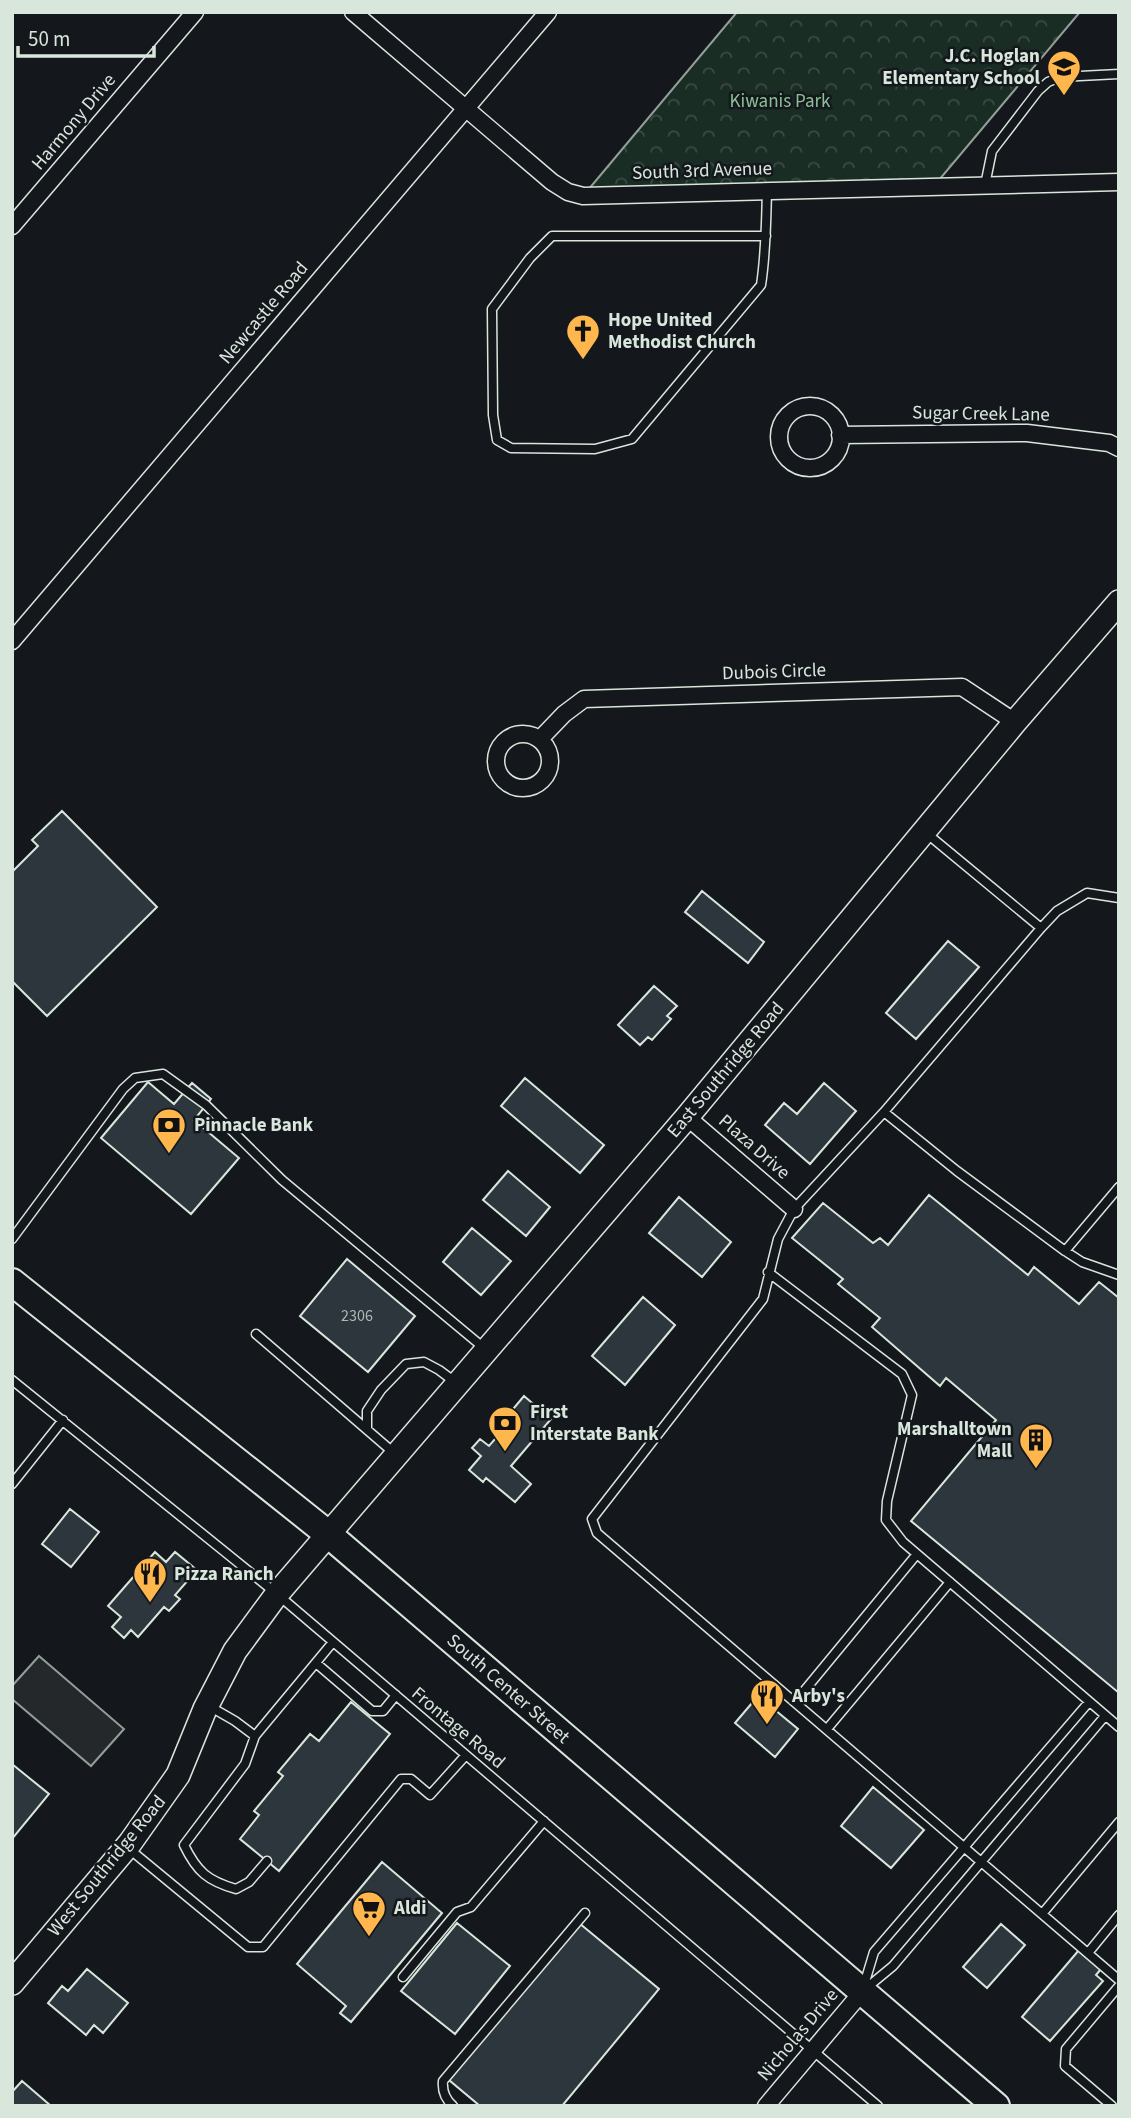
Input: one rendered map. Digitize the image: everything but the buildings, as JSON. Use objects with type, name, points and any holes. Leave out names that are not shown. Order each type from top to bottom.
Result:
[{"type":"main road","name":"South Center Street","points":[[12,1282],[328,1534],[996,2106]]},
{"type":"street","name":"Harmony Drive","points":[[12,226],[195,12]]},
{"type":"street","name":"South 3rd Avenue","points":[[354,12],[552,182],[568,192],[583,196],[1119,182]]},
{"type":"street","name":"Newcastle Road","points":[[12,641],[548,12]]},
{"type":"street","name":"Sugar Creek Lane","points":[[840,435],[1027,433],[1110,443],[1119,448]]},
{"type":"street","name":"East Southridge Road","points":[[328,1534],[687,1117],[1119,601]]},
{"type":"street","name":"Dubois Circle","points":[[540,739],[564,714],[584,699],[961,687],[1015,722]]},
{"type":"street","name":"Plaza Drive","points":[[687,1117],[794,1209]]},
{"type":"street","name":"West Southridge Road","points":[[12,1983],[127,1847],[178,1774],[207,1705],[235,1651],[277,1594],[328,1534]]},
{"type":"street","name":"Nicholas Drive","points":[[766,2106],[862,1992]]},
{"type":"lane","points":[[985,185],[992,151],[1048,82],[1059,77],[1119,74]]},
{"type":"lane","points":[[766,236],[552,236],[530,258],[492,309],[493,415],[498,440],[511,448],[595,449],[632,439],[761,285],[766,236],[767,191]]},
{"type":"lane","points":[[924,831],[1041,928]]},
{"type":"lane","points":[[1119,898],[1087,893],[1057,911],[884,1112],[794,1209],[778,1239],[763,1299],[592,1519],[597,1534],[1119,1980]]},
{"type":"lane","points":[[12,1239],[123,1089],[135,1078],[163,1074],[206,1105],[282,1180],[486,1350]]},
{"type":"lane","points":[[884,1112],[957,1171],[1065,1251],[1082,1262],[1117,1271]]},
{"type":"lane","points":[[1065,1251],[1119,1187]]},
{"type":"lane","points":[[768,1272],[902,1374],[912,1395],[887,1501],[886,1520],[903,1542],[1119,1727]]},
{"type":"lane","points":[[256,1334],[396,1455]]},
{"type":"lane","points":[[367,1428],[367,1411],[406,1364],[424,1362],[457,1384]]},
{"type":"lane","name":"Frontage Road","points":[[12,1380],[277,1594],[878,2106]]},
{"type":"lane","points":[[12,1484],[63,1420]]},
{"type":"lane","points":[[795,1702],[917,1554]]},
{"type":"lane","points":[[827,1729],[950,1582]]},
{"type":"lane","points":[[267,1861],[249,1882],[236,1889],[214,1883],[192,1861],[184,1844],[245,1764],[255,1736],[333,1642]]},
{"type":"lane","points":[[316,1663],[372,1711],[383,1711],[396,1695]]},
{"type":"lane","points":[[862,1992],[874,1952],[1089,1702]]},
{"type":"lane","points":[[207,1705],[255,1736]]},
{"type":"lane","points":[[378,1713],[378,1724]]},
{"type":"lane","points":[[862,1992],[893,1966],[1105,1716]]},
{"type":"lane","points":[[127,1847],[248,1948],[263,1947],[401,1779],[411,1779],[430,1795],[466,1755]]},
{"type":"lane","points":[[403,1977],[457,1912],[471,1907],[544,1821]]},
{"type":"lane","points":[[1042,1914],[1119,1822]]},
{"type":"lane","points":[[453,2106],[442,2089],[443,2081],[585,1913]]},
{"type":"lane","points":[[1088,1953],[1119,1915]]},
{"type":"lane","points":[[1112,2106],[1065,2066],[1066,2049],[1119,1986]]},
{"type":"green space","name":"Kiwanis Park","points":[[737,12],[1080,12],[934,186],[583,196]]},
{"type":"shaded area","points":[[39,1656],[124,1729],[91,1766],[12,1699],[12,1686]]},
{"type":"place","name":"J.C. Hoglan Elementary School","points":[[1064,97]]},
{"type":"place","name":"Hope United Methodist Church","points":[[583,361]]},
{"type":"place","name":"Pinnacle Bank","points":[[169,1155]]},
{"type":"place","name":"First Interstate Bank","points":[[505,1453]]},
{"type":"place","name":"Marshalltown Mall","points":[[1036,1470]]},
{"type":"place","name":"Pizza Ranch","points":[[150,1604]]},
{"type":"place","name":"Arby's","points":[[767,1726]]},
{"type":"place","name":"Aldi","points":[[369,1938]]}]
